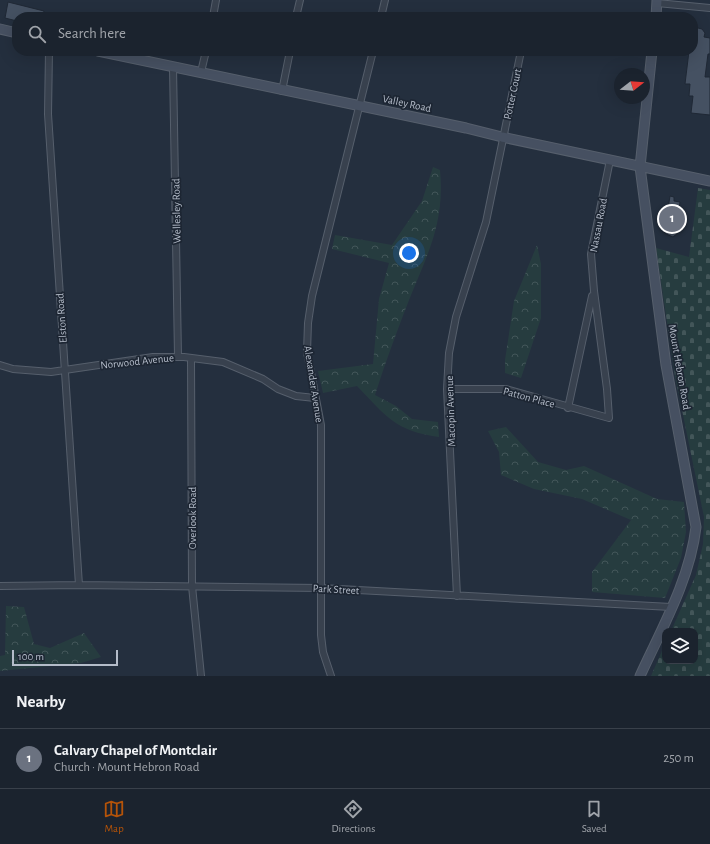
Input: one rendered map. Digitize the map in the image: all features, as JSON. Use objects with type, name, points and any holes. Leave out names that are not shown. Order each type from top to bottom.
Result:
[{"type":"main road","points":[[656,12],[657,2]]},
{"type":"main road","points":[[0,29],[12,32]]},
{"type":"main road","name":"Valley Road","points":[[121,56],[201,72],[282,91],[466,128],[502,138],[710,182]]},
{"type":"main road","name":"Mount Hebron Road","points":[[640,676],[686,575],[694,543],[696,527],[666,364],[640,167],[651,56]]},
{"type":"street","points":[[214,12],[216,0]]},
{"type":"street","points":[[297,12],[300,0]]},
{"type":"street","points":[[382,12],[385,0]]},
{"type":"street","points":[[657,2],[710,8]]},
{"type":"street","name":"Elston Road","points":[[49,56],[48,114],[64,369],[80,585]]},
{"type":"street","points":[[201,72],[205,56]]},
{"type":"street","points":[[282,91],[289,56]]},
{"type":"street","name":"Alexander Avenue","points":[[330,676],[323,652],[321,635],[322,425],[315,398],[307,352],[308,323],[312,296],[361,106],[372,56]]},
{"type":"street","name":"Potter Court","points":[[502,138],[520,56]]},
{"type":"street","name":"Wellesley Road","points":[[173,67],[178,356]]},
{"type":"street","name":"Macopin Avenue","points":[[457,596],[447,389],[449,353],[456,317],[486,222],[502,138]]},
{"type":"street","name":"Nassau Road","points":[[609,418],[591,254],[610,160]]},
{"type":"street","name":"Nassau Road","points":[[568,408],[594,290]]},
{"type":"street","name":"Norwood Avenue","points":[[0,366],[31,371],[50,372],[64,369],[178,356],[191,359],[223,362],[263,379],[278,389],[296,396],[315,398]]},
{"type":"street","name":"Overlook Road","points":[[191,359],[192,586],[201,676]]},
{"type":"street","name":"Patton Place","points":[[447,389],[506,389],[568,408],[609,418]]},
{"type":"street","name":"Park Street","points":[[0,586],[80,585],[321,588],[671,607]]},
{"type":"green space","points":[[433,167],[440,170],[441,189],[440,206],[434,237],[409,300],[375,395],[396,406],[412,419],[438,422],[439,437],[412,431],[401,426],[384,414],[357,386],[323,393],[318,371],[373,364],[379,299],[389,263],[332,249],[335,235],[392,245],[422,201]]},
{"type":"green space","points":[[698,188],[710,190],[710,676],[651,676],[662,651],[662,664],[698,664],[698,628],[672,628],[696,575],[703,544],[704,517],[675,376],[656,248],[689,257]]},
{"type":"green space","points":[[537,245],[541,264],[541,318],[521,378],[505,373],[505,360],[514,301]]},
{"type":"green space","points":[[506,427],[538,462],[566,470],[584,466],[657,499],[684,502],[686,532],[681,558],[665,598],[592,592],[592,572],[631,520],[582,499],[534,489],[501,475],[499,452],[488,431]]},
{"type":"green space","points":[[6,606],[24,607],[34,644],[50,648],[84,633],[101,657],[81,663],[0,671],[0,656],[5,655]]},
{"type":"building","points":[[8,2],[44,11],[12,12],[12,20],[5,18]]},
{"type":"building","points":[[698,28],[702,29],[705,33],[704,37],[710,38],[710,54],[708,54],[705,77],[710,77],[710,115],[691,113],[693,96],[689,96],[690,84],[685,84],[688,56],[698,56]]},
{"type":"building","points":[[670,196],[674,197],[674,201],[680,202],[678,216],[681,216],[678,233],[673,237],[666,234],[664,231],[666,221],[663,221],[664,214],[667,215]]},
{"type":"place","name":"Calvary Chapel of Montclair","points":[[672,219]]}]
